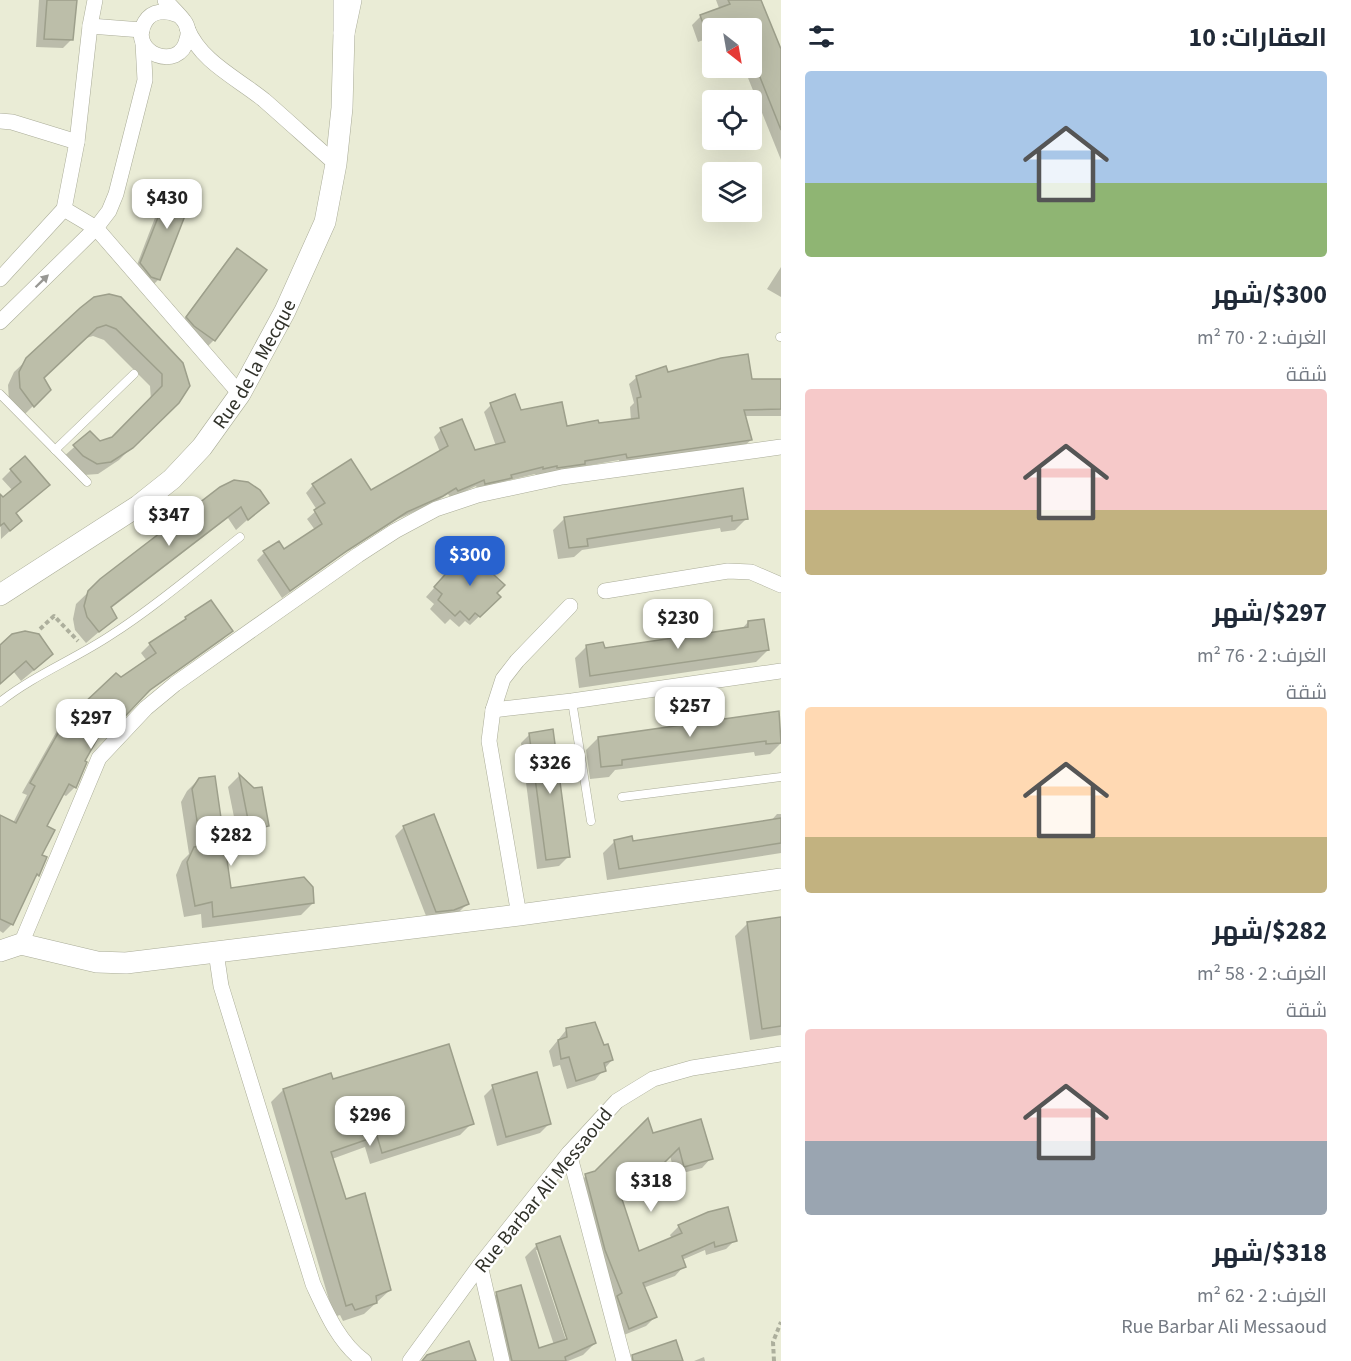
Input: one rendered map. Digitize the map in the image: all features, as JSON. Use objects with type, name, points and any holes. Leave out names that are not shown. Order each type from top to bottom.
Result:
[{"type":"street","points":[[0,279],[64,209],[77,141],[90,26],[96,0]]},
{"type":"street","points":[[165,0],[187,28],[195,44],[207,57],[264,100],[336,164]]},
{"type":"street","points":[[344,0],[344,33]]},
{"type":"street","points":[[344,33],[351,0]]},
{"type":"street","points":[[0,322],[96,228],[109,211],[116,194],[145,80],[142,36],[145,23],[156,13],[164,11],[178,15]]},
{"type":"street","points":[[90,26],[142,36]]},
{"type":"street","points":[[145,80],[154,67],[181,51],[186,45],[187,28]]},
{"type":"street","name":"Rue de la Mecque","points":[[0,595],[130,512],[172,479],[202,447],[240,394],[285,311],[325,222],[336,164],[342,108],[344,33]]},
{"type":"street","points":[[142,36],[152,54],[170,57],[190,55],[207,57]]},
{"type":"street","points":[[0,121],[12,122],[77,141]]},
{"type":"street","points":[[64,209],[96,228],[240,394]]},
{"type":"street","points":[[21,944],[99,758],[146,708],[175,684],[358,555],[395,531],[436,509],[478,495],[562,477],[781,447]]},
{"type":"street","points":[[605,591],[728,571],[751,572],[781,585]]},
{"type":"street","points":[[519,915],[489,741],[493,710],[503,680],[517,661],[570,606]]},
{"type":"street","points":[[493,710],[781,671]]},
{"type":"street","points":[[0,951],[21,944],[97,962],[126,963],[519,915],[781,879]]},
{"type":"street","points":[[216,952],[221,986],[313,1284],[331,1322],[356,1355],[364,1361]]},
{"type":"street","name":"Rue Barbar Ali Messaoud","points":[[410,1361],[480,1265],[569,1153],[617,1101],[654,1079],[692,1068],[781,1054]]},
{"type":"street","points":[[569,1153],[624,1361]]},
{"type":"street","points":[[480,1265],[502,1361]]},
{"type":"lane","points":[[55,450],[134,374]]},
{"type":"lane","points":[[0,394],[87,482]]},
{"type":"lane","points":[[0,702],[16,690],[114,634],[240,537]]},
{"type":"lane","points":[[572,701],[591,821]]},
{"type":"lane","points":[[622,797],[781,777]]},
{"type":"path","points":[[40,629],[54,616],[88,650]]},
{"type":"path","points":[[774,1361],[773,1342],[781,1322]]},
{"type":"building","points":[[47,0],[77,0],[73,40],[44,39]]},
{"type":"building","points":[[728,0],[761,0],[781,49],[781,130],[760,78],[762,18],[702,18],[702,21],[700,15],[730,4]]},
{"type":"building","points":[[172,182],[195,190],[160,280],[151,277],[140,263]]},
{"type":"building","points":[[237,248],[267,270],[215,341],[194,326],[186,317]]},
{"type":"building","points":[[109,294],[121,297],[183,363],[190,386],[179,403],[133,448],[111,462],[97,464],[83,456],[73,445],[90,431],[100,441],[112,437],[162,386],[162,374],[116,329],[106,325],[97,328],[44,378],[51,390],[34,407],[20,388],[19,372],[26,358],[80,308],[94,297]]},
{"type":"building","points":[[748,354],[752,379],[781,379],[781,409],[744,410],[752,440],[627,458],[626,454],[557,468],[557,466],[543,469],[543,467],[511,475],[512,478],[485,484],[484,480],[458,491],[456,488],[407,512],[290,591],[263,551],[279,541],[284,549],[322,524],[314,510],[325,503],[312,484],[351,459],[371,490],[448,446],[440,428],[462,419],[475,450],[505,442],[490,403],[515,394],[521,410],[562,402],[567,426],[598,420],[599,423],[639,418],[637,398],[641,397],[636,376],[666,366],[668,372],[721,358]]},
{"type":"building","points":[[25,456],[50,485],[16,513],[22,521],[10,531],[4,523],[0,526],[0,494],[3,497],[21,482],[10,469]]},
{"type":"building","points":[[234,480],[248,482],[260,490],[269,503],[248,520],[241,507],[111,607],[117,618],[99,632],[87,617],[84,606],[88,591],[100,579],[220,487]]},
{"type":"building","points":[[743,488],[748,519],[732,521],[732,516],[587,539],[588,546],[569,548],[564,517]]},
{"type":"building","points":[[467,550],[475,560],[481,555],[496,571],[493,574],[505,585],[497,593],[501,597],[480,617],[475,613],[469,620],[460,611],[455,616],[438,600],[442,594],[434,587]]},
{"type":"building","points":[[211,600],[233,631],[150,690],[115,727],[112,724],[99,736],[85,761],[87,762],[76,788],[69,784],[47,826],[55,830],[42,855],[47,857],[13,925],[0,919],[0,815],[16,823],[35,786],[30,783],[65,721],[116,673],[121,677],[156,653],[149,643]]},
{"type":"building","points":[[764,619],[769,650],[590,676],[586,645],[603,642],[605,648],[748,627],[748,621]]},
{"type":"building","points":[[25,631],[39,634],[53,654],[34,670],[26,661],[0,684],[0,645],[12,634]]},
{"type":"building","points":[[779,711],[781,743],[766,744],[766,741],[622,760],[622,765],[601,767],[598,737]]},
{"type":"building","points":[[553,729],[570,857],[546,860],[529,733]]},
{"type":"building","points":[[239,774],[254,788],[262,787],[269,826],[250,830]]},
{"type":"building","points":[[215,776],[231,888],[304,877],[313,887],[314,903],[213,917],[212,902],[195,906],[187,862],[194,847],[201,846],[192,789],[199,778]]},
{"type":"building","points":[[434,814],[469,904],[454,910],[436,912],[403,826]]},
{"type":"building","points":[[781,818],[781,843],[619,869],[614,840],[632,836],[633,841]]},
{"type":"building","points":[[781,917],[781,1026],[762,1029],[747,922]]},
{"type":"building","points":[[595,1022],[604,1045],[608,1044],[613,1060],[604,1063],[606,1071],[576,1081],[569,1057],[561,1059],[558,1040],[567,1037],[566,1028]]},
{"type":"building","points":[[449,1044],[474,1124],[382,1153],[377,1136],[331,1152],[346,1199],[365,1193],[391,1290],[376,1296],[377,1303],[355,1310],[352,1304],[346,1306],[283,1089],[331,1073],[333,1079]]},
{"type":"building","points":[[537,1072],[551,1124],[506,1137],[492,1085]]},
{"type":"building","points":[[648,1118],[653,1133],[701,1119],[713,1159],[684,1167],[679,1148],[652,1175],[618,1187],[639,1251],[682,1233],[678,1225],[708,1212],[728,1207],[737,1241],[715,1247],[714,1242],[682,1256],[686,1267],[643,1283],[657,1317],[629,1329],[617,1296],[622,1293],[605,1250],[585,1174],[595,1171]]},
{"type":"building","points":[[560,1236],[596,1343],[565,1357],[566,1361],[512,1361],[496,1292],[521,1285],[539,1348],[567,1339],[536,1244]]},
{"type":"building","points":[[676,1340],[683,1361],[633,1361],[632,1355]]},
{"type":"building","points":[[469,1341],[476,1361],[422,1361],[427,1355]]}]
